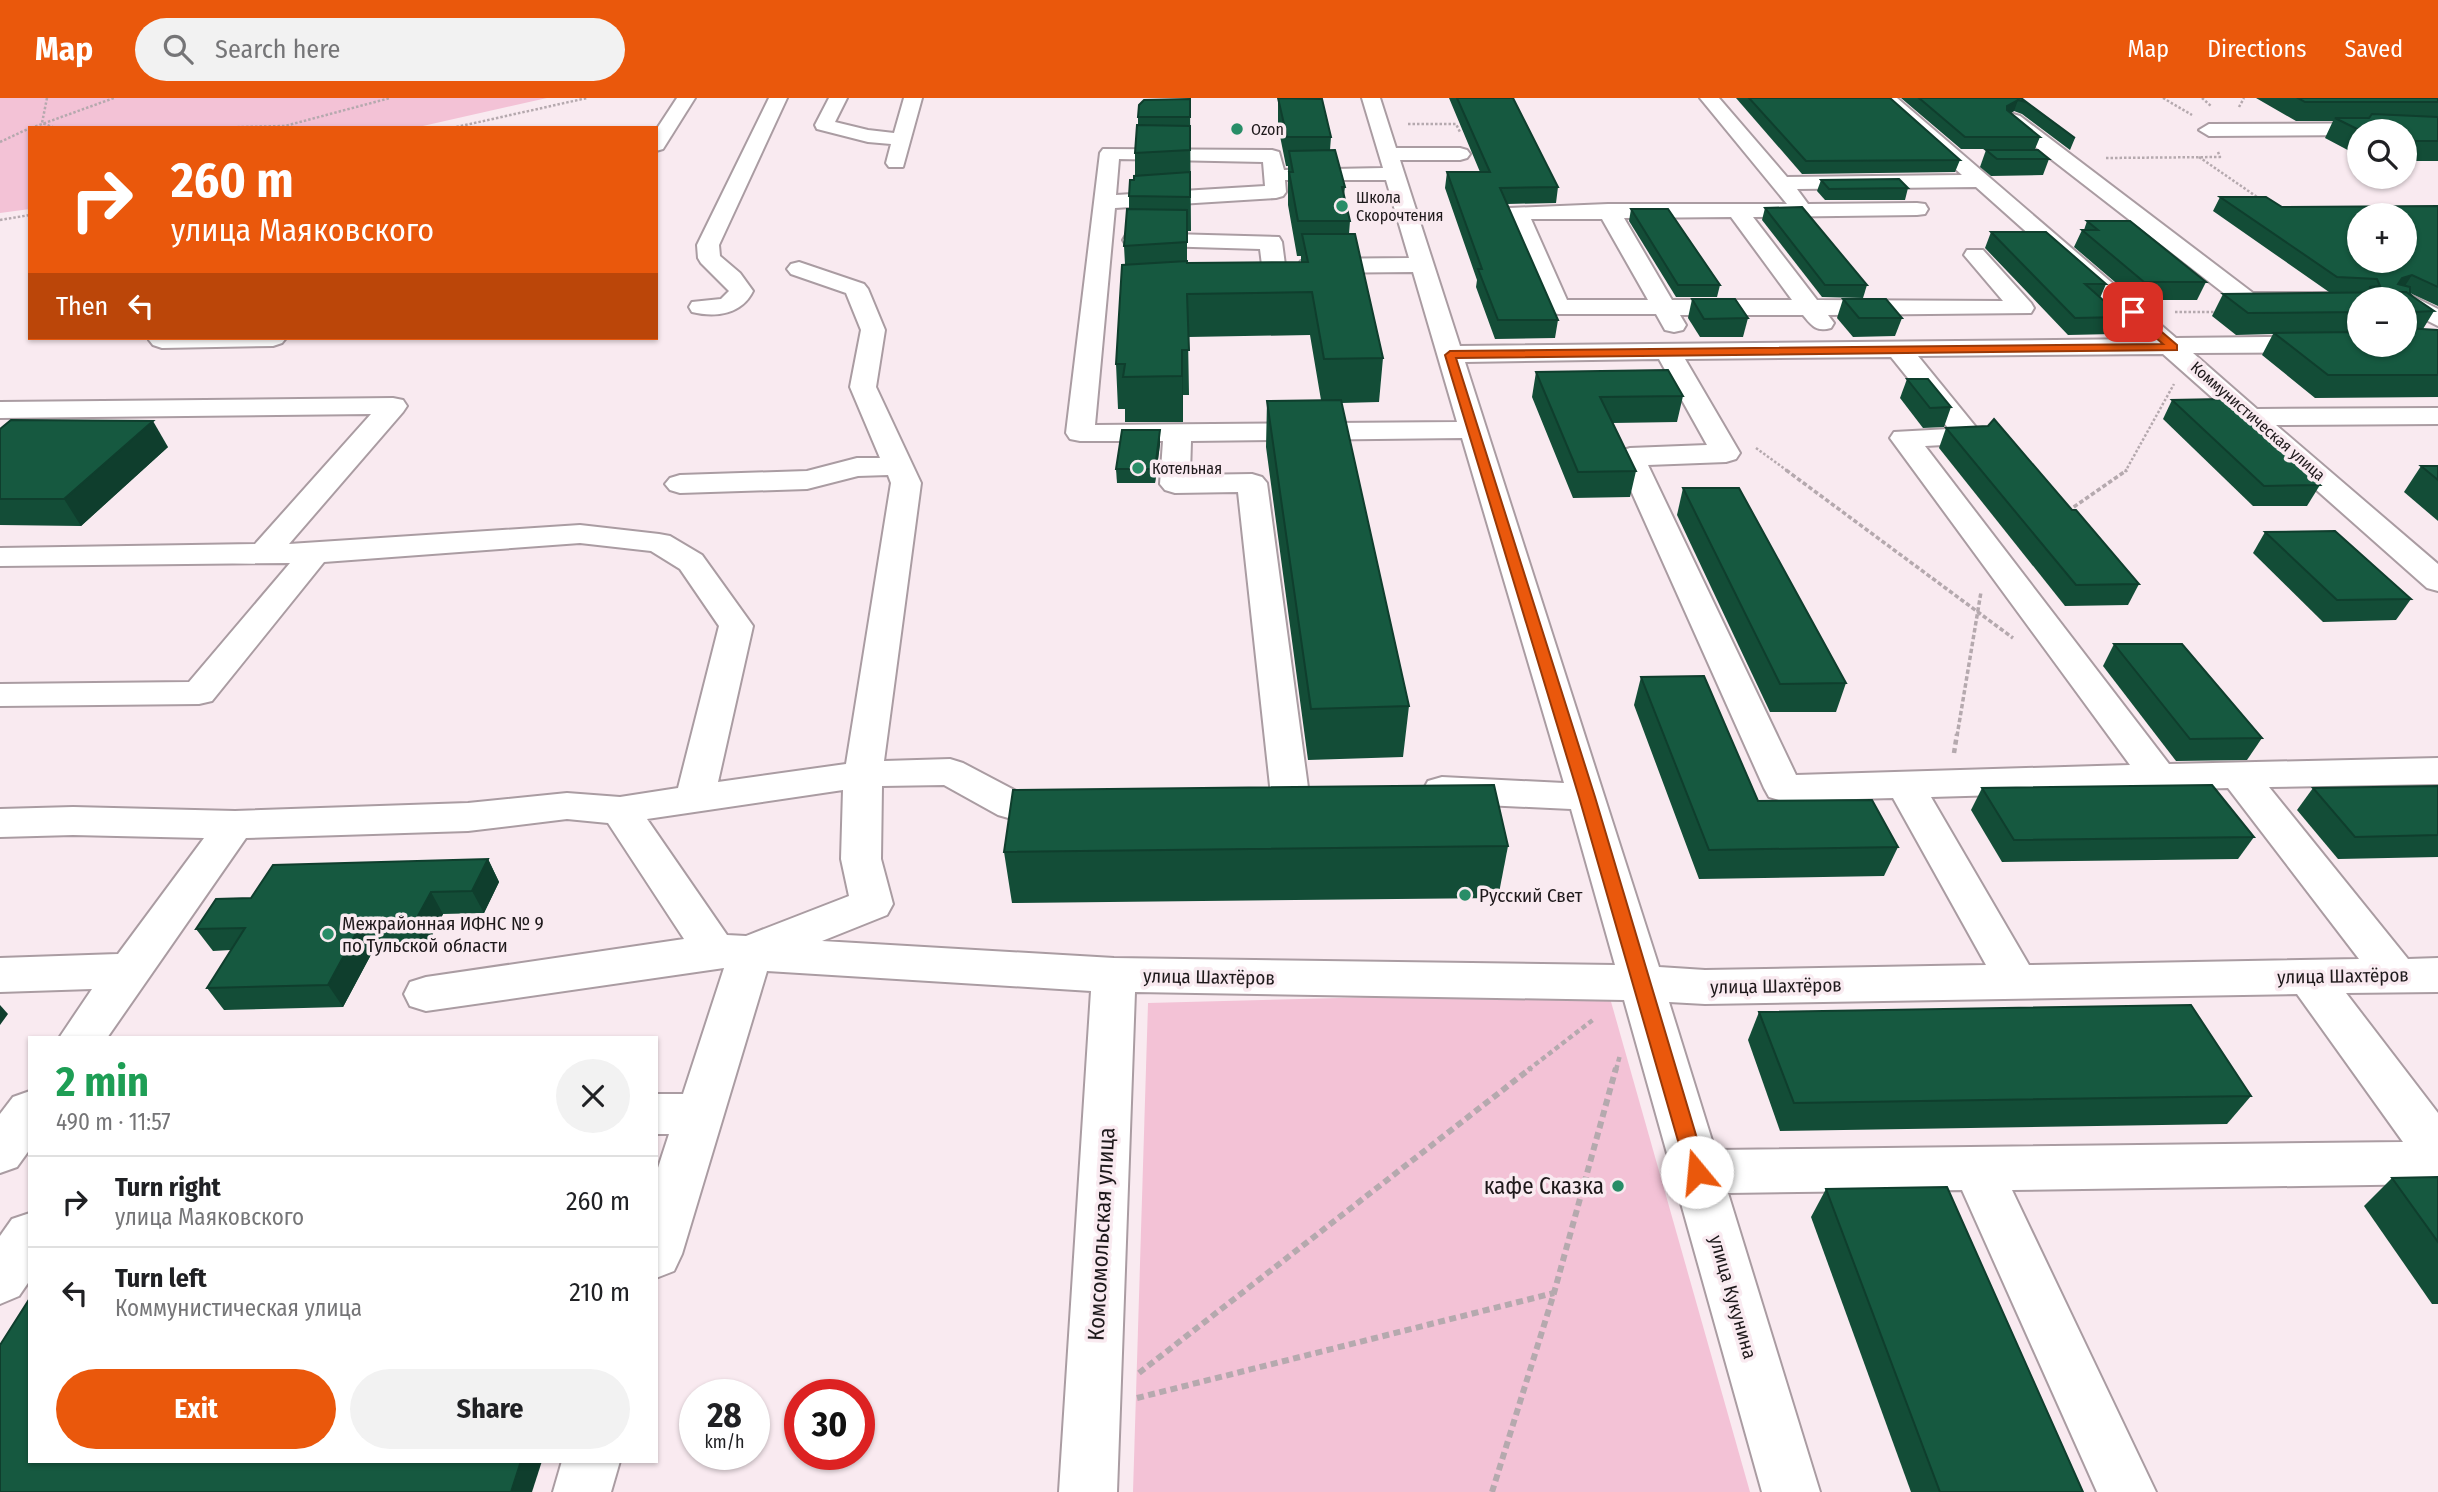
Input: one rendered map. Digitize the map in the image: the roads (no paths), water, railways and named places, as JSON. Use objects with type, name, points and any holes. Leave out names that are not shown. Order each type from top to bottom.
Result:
[{"type":"street","points":[[658,142],[686,98]]},
{"type":"street","points":[[701,307],[731,305],[741,291],[732,278],[709,258],[708,245],[778,98]]},
{"type":"street","points":[[838,98],[824,125],[868,136],[902,139]]},
{"type":"street","points":[[896,163],[913,98]]},
{"type":"street","name":"улица Кукунина","points":[[1371,98],[1587,797],[1791,1492]]},
{"type":"street","points":[[1709,98],[1804,210]]},
{"type":"street","name":"Коммунистическая улица","points":[[1886,98],[1955,158],[1982,170],[2037,229],[2438,581]]},
{"type":"street","points":[[2013,120],[2247,300],[2347,300]]},
{"type":"street","points":[[2209,130],[2438,129]]},
{"type":"street","points":[[1105,202],[1276,192],[1272,156],[1110,153],[1080,433],[1474,430]]},
{"type":"street","points":[[1274,175],[1392,164],[1460,154]]},
{"type":"street","points":[[1208,155],[1217,163],[1218,186],[1209,196]]},
{"type":"street","points":[[2036,158],[2063,158]]},
{"type":"street","points":[[1781,183],[1982,170]]},
{"type":"street","points":[[1917,209],[1517,214],[1558,307],[2022,308],[1975,255]]},
{"type":"street","points":[[1608,211],[1664,307],[1678,352],[1726,453],[1630,457],[1783,788],[2160,776],[2438,771]]},
{"type":"street","points":[[1737,211],[1842,350]]},
{"type":"street","points":[[2037,229],[2063,229]]},
{"type":"street","points":[[2115,229],[2153,229]]},
{"type":"street","points":[[1101,239],[1210,251],[1271,242],[1276,288],[1229,291]]},
{"type":"street","points":[[1274,266],[1422,265]]},
{"type":"street","points":[[426,994],[733,952],[872,904],[861,859],[863,774],[906,483],[863,387],[873,330],[856,289],[799,269]]},
{"type":"street","points":[[1094,299],[1122,297]]},
{"type":"street","points":[[2417,307],[2438,319]]},
{"type":"street","points":[[1450,355],[1898,349],[2179,353],[2347,345]]},
{"type":"street","points":[[1898,349],[1970,437],[1904,438],[2160,776]]},
{"type":"street","points":[[0,410],[393,405],[264,553]]},
{"type":"street","points":[[2253,416],[2438,416]]},
{"type":"street","points":[[1177,432],[1175,484],[1252,483],[1274,796],[1330,793]]},
{"type":"street","points":[[680,484],[807,480],[857,467],[899,466]]},
{"type":"street","points":[[0,557],[316,552],[580,534],[659,543],[691,562],[736,626],[710,742],[694,799]]},
{"type":"street","points":[[2399,546],[2438,545]]},
{"type":"street","points":[[0,695],[199,693],[316,552]]},
{"type":"street","points":[[0,824],[74,821],[235,825],[360,823],[468,817],[567,806],[620,810],[863,774],[950,772],[1012,806],[1096,802]]},
{"type":"street","points":[[2238,775],[2417,975]]},
{"type":"street","points":[[1905,785],[2017,982]]},
{"type":"street","points":[[1412,790],[1453,789],[1587,797]]},
{"type":"street","points":[[620,810],[733,952]]},
{"type":"street","points":[[83,1036],[235,825]]},
{"type":"street","points":[[658,1241],[678,1114],[733,952]]},
{"type":"street","name":"улица Шахтёров","points":[[733,952],[1114,975],[1640,983],[1705,987],[2417,975]]},
{"type":"street","points":[[0,975],[129,971]]},
{"type":"street","name":"Комсомольская улица","points":[[1088,1492],[1114,975]]},
{"type":"street","points":[[2309,977],[2438,1151]]},
{"type":"street","points":[[0,1152],[28,1114]]},
{"type":"street","points":[[1697,1172],[2438,1163]]},
{"type":"street","points":[[1978,1169],[2127,1492]]},
{"type":"street","points":[[0,1279],[28,1239]]},
{"type":"street","points":[[582,1492],[590,1463]]},
{"type":"place","name":"Ozon","points":[[1237,129]]},
{"type":"place","name":"Школа Скорочтения","points":[[1342,206]]},
{"type":"place","name":"Котельная","points":[[1138,468]]},
{"type":"place","name":"Русский Свет","points":[[1465,895]]},
{"type":"place","name":"Межрайонная ИФНС № 9 по Тульской области","points":[[328,934]]},
{"type":"place","name":"кафе Сказка","points":[[1618,1186]]}]
